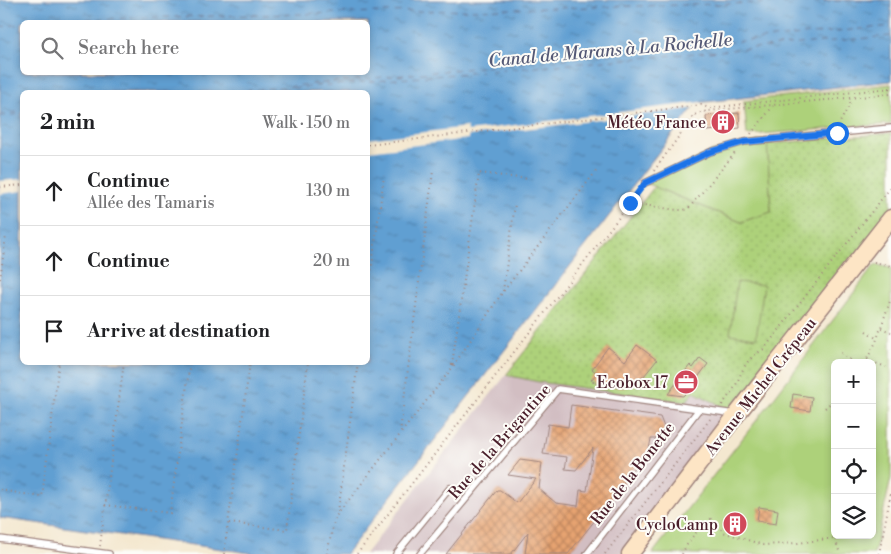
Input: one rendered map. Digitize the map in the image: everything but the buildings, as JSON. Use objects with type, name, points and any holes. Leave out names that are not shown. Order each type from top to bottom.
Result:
[{"type":"street","name":"Avenue Michel Crépeau","points":[[630,554],[891,218]]},
{"type":"lane","points":[[645,183],[710,152],[744,142],[891,128]]},
{"type":"lane","name":"Rue de la Brigantine","points":[[420,554],[558,389],[737,414]]},
{"type":"lane","name":"Rue de la Bonette","points":[[587,554],[699,409]]},
{"type":"lane","points":[[396,554],[450,488]]},
{"type":"lane","points":[[0,539],[109,554]]},
{"type":"path","points":[[370,145],[701,105],[709,108],[891,88]]},
{"type":"path","points":[[357,554],[630,203],[692,118],[697,114],[707,111],[891,94]]},
{"type":"path","points":[[837,133],[837,127],[851,102],[850,99]]},
{"type":"path","points":[[630,203],[677,210],[684,210],[695,204],[774,106]]},
{"type":"path","points":[[328,554],[329,540],[337,515],[452,368],[502,293],[597,170]]},
{"type":"path","points":[[400,434],[433,171]]},
{"type":"path","points":[[452,368],[479,173],[528,178]]},
{"type":"path","points":[[370,280],[384,176]]},
{"type":"path","points":[[0,188],[20,185]]},
{"type":"path","points":[[605,554],[716,412],[735,386],[742,368],[752,356],[764,349],[891,187]]},
{"type":"path","points":[[502,293],[515,204]]},
{"type":"path","points":[[0,279],[6,236]]},
{"type":"path","points":[[861,256],[866,260],[891,266]]},
{"type":"path","points":[[866,359],[877,339],[891,298]]},
{"type":"path","points":[[881,328],[891,332]]},
{"type":"path","points":[[866,331],[877,339]]},
{"type":"path","points":[[841,353],[849,359]]},
{"type":"path","points":[[876,363],[886,367]]},
{"type":"path","points":[[0,490],[42,497],[60,365]]},
{"type":"path","points":[[101,538],[124,365]]},
{"type":"path","points":[[105,505],[170,513],[190,365]]},
{"type":"path","points":[[224,554],[250,365]]},
{"type":"path","points":[[229,523],[286,530],[308,365]]},
{"type":"path","points":[[337,515],[358,365]]},
{"type":"path","points":[[826,408],[831,403]]},
{"type":"path","points":[[879,554],[891,493]]},
{"type":"path","points":[[682,554],[698,529],[711,519],[723,532],[763,545],[835,538],[840,554]]},
{"type":"shaded area","points":[[506,375],[539,382],[686,402],[694,392],[726,408],[725,413],[621,554],[365,554]]},
{"type":"green space","points":[[891,84],[891,124],[747,135],[744,101]]},
{"type":"green space","points":[[891,133],[891,218],[737,414],[725,413],[725,408],[694,392],[686,402],[539,382],[506,375],[654,187],[741,222],[771,212],[767,144]]},
{"type":"green space","points":[[767,139],[771,212],[741,222],[645,183],[710,152]]},
{"type":"green space","points":[[874,266],[891,268],[891,478],[874,554],[652,554]]},
{"type":"green space","points":[[737,282],[764,285],[756,338],[730,334]]},
{"type":"water","name":"Canal de Marans à La Rochelle","points":[[0,0],[891,0],[891,81],[697,103],[346,554],[257,554],[0,518]]},
{"type":"pier","points":[[701,102],[701,105],[697,108],[468,136],[468,139],[370,151],[370,139],[467,127],[468,131]]},
{"type":"pier","points":[[20,179],[20,191],[0,194],[0,181]]},
{"type":"ferry route","points":[[47,20],[891,0]]},
{"type":"ferry route","points":[[0,27],[20,24]]},
{"type":"ferry route","points":[[254,90],[891,26]]},
{"type":"ferry route","points":[[272,90],[891,36]]},
{"type":"ferry route","points":[[0,113],[20,112]]},
{"type":"ferry route","points":[[0,116],[20,114]]},
{"type":"place","name":"Météo France","points":[[723,122]]},
{"type":"place","name":"Ecobox 17","points":[[686,382]]},
{"type":"place","name":"CycloCamp","points":[[735,524]]},
{"type":"route","points":[[630,203],[645,183],[710,152],[744,142],[837,133]]}]
